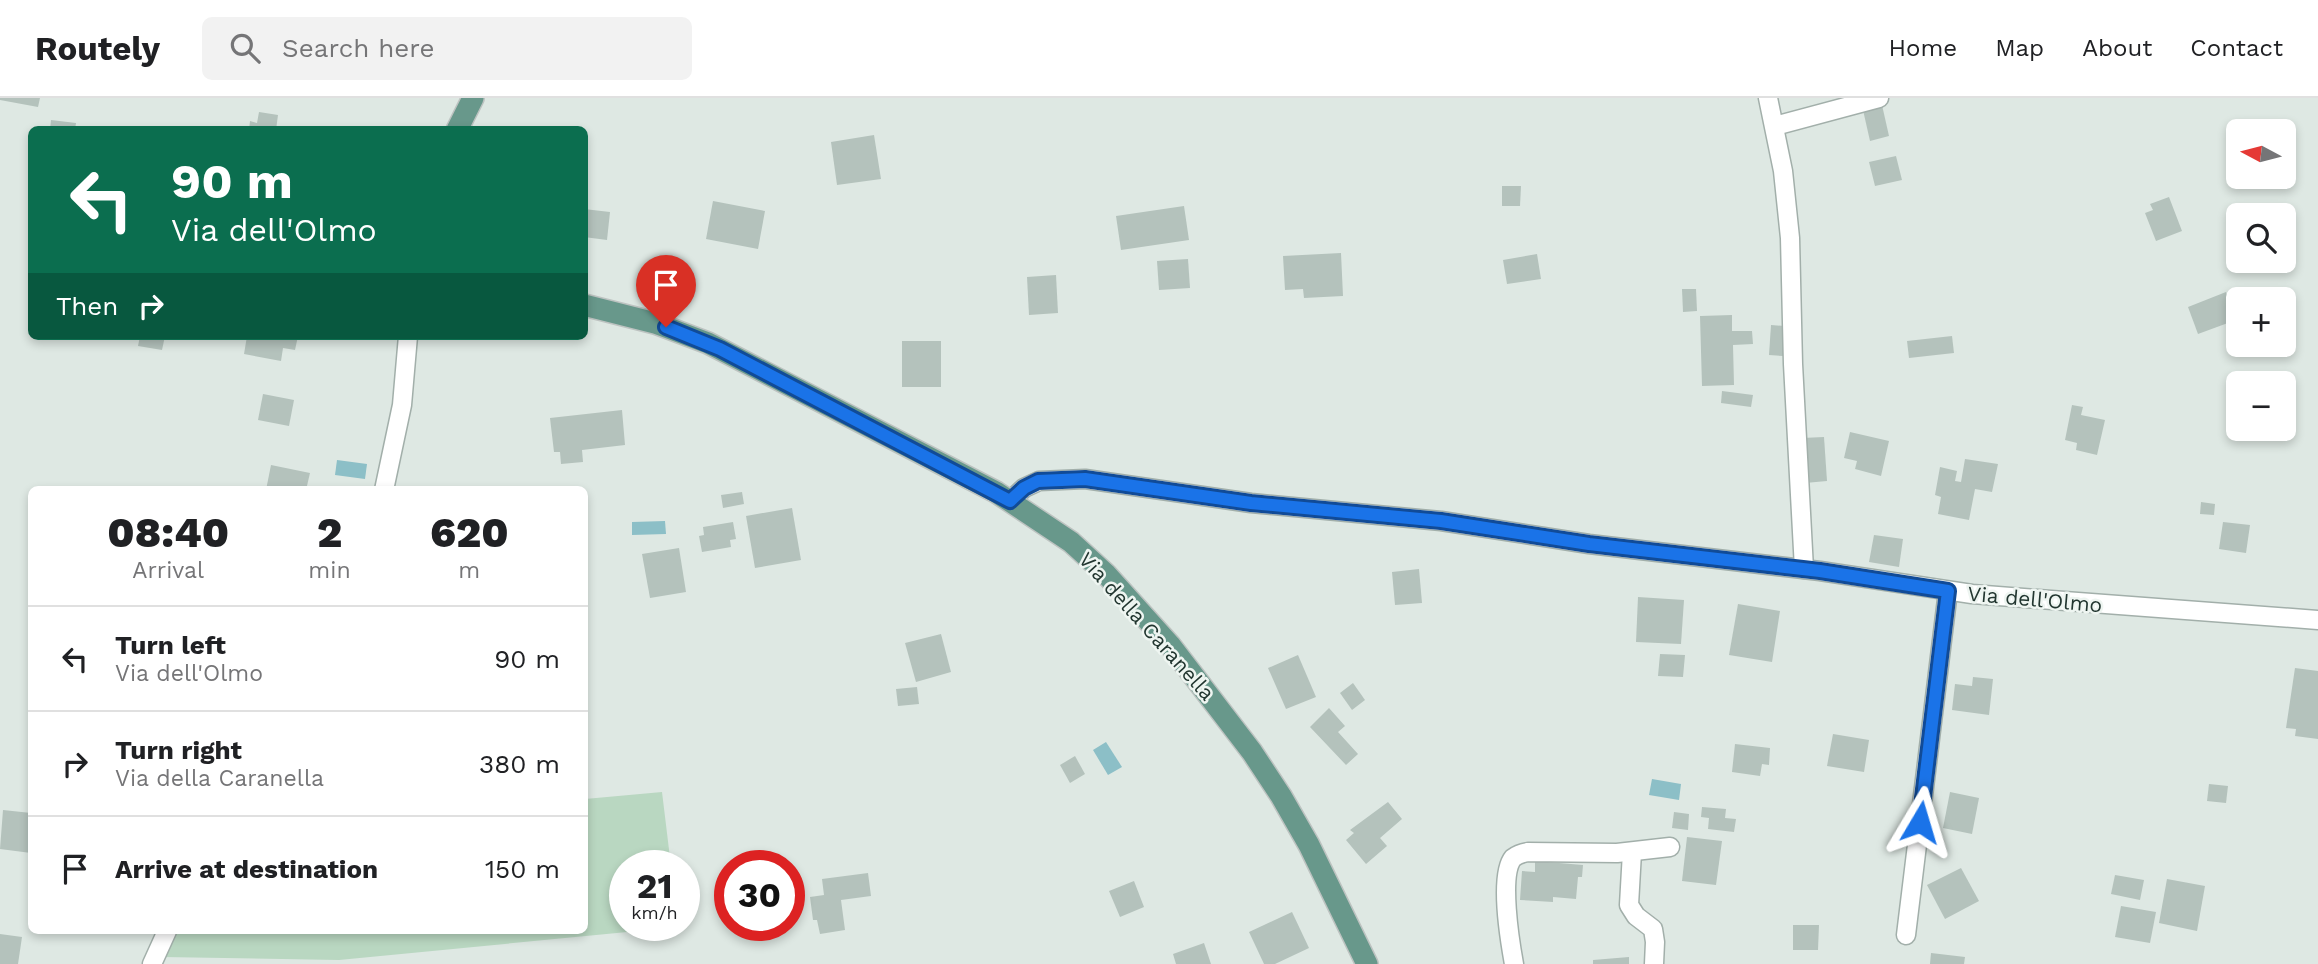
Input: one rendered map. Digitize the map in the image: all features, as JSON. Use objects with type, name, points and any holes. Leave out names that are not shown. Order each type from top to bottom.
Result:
[{"type":"main road","points":[[459,126],[473,98]]},
{"type":"main road","name":"Via della Caranella","points":[[588,305],[655,323],[708,343],[1010,501],[1063,536],[1096,565],[1170,645],[1212,696],[1281,796],[1309,845],[1367,964]]},
{"type":"street","points":[[1768,98],[1785,189],[1790,238],[1804,569]]},
{"type":"street","points":[[1775,126],[1879,98]]},
{"type":"street","points":[[385,486],[404,393],[408,340]]},
{"type":"street","name":"Via dell'Olmo","points":[[1010,501],[1024,488],[1038,481],[1085,479],[1222,500],[1425,519],[1589,544],[1804,569],[1948,591],[2061,602],[2318,620]]},
{"type":"street","points":[[1906,935],[1948,591]]},
{"type":"street","points":[[1514,964],[1507,905],[1507,873],[1516,856],[1528,852],[1632,852],[1670,847]]},
{"type":"street","points":[[1632,852],[1629,905],[1633,913],[1651,926],[1654,932],[1654,964]]},
{"type":"street","points":[[152,964],[166,934]]},
{"type":"green space","points":[[662,792],[669,850],[609,850],[609,934],[339,960],[162,957],[174,934],[588,934],[588,799]]},
{"type":"water","points":[[337,460],[367,464],[365,479],[335,475]]},
{"type":"water","points":[[665,521],[666,534],[632,535],[632,522]]},
{"type":"water","points":[[1106,742],[1122,767],[1108,775],[1093,750]]},
{"type":"water","points":[[1652,779],[1681,784],[1679,800],[1649,795]]},
{"type":"building","points":[[0,98],[40,98],[38,107]]},
{"type":"building","points":[[1882,105],[1889,136],[1870,141],[1863,110]]},
{"type":"building","points":[[259,112],[278,115],[277,126],[249,126],[250,121],[257,123]]},
{"type":"building","points":[[51,120],[76,123],[76,126],[50,126]]},
{"type":"building","points":[[874,135],[881,179],[837,185],[831,142]]},
{"type":"building","points":[[1896,156],[1902,180],[1875,186],[1869,162]]},
{"type":"building","points":[[1502,186],[1521,186],[1520,206],[1502,206]]},
{"type":"building","points":[[2169,197],[2182,231],[2156,241],[2145,213],[2153,210],[2150,204]]},
{"type":"building","points":[[713,201],[765,211],[758,249],[706,239]]},
{"type":"building","points":[[1184,206],[1189,240],[1121,250],[1116,216]]},
{"type":"building","points":[[588,209],[610,212],[607,240],[588,238]]},
{"type":"building","points":[[1341,253],[1343,296],[1304,298],[1303,289],[1285,290],[1283,256]]},
{"type":"building","points":[[1537,254],[1541,279],[1507,284],[1503,260]]},
{"type":"building","points":[[1188,259],[1190,288],[1159,290],[1157,261]]},
{"type":"building","points":[[1056,275],[1058,313],[1029,315],[1027,277]]},
{"type":"building","points":[[1682,289],[1696,289],[1697,311],[1683,312]]},
{"type":"building","points":[[2226,292],[2226,324],[2198,334],[2188,307]]},
{"type":"building","points":[[1732,315],[1732,331],[1752,331],[1753,344],[1733,345],[1734,385],[1702,386],[1700,316]]},
{"type":"building","points":[[1771,325],[1785,326],[1783,356],[1769,355]]},
{"type":"building","points":[[1952,336],[1954,353],[1909,358],[1907,341]]},
{"type":"building","points":[[139,340],[164,340],[162,350],[138,346]]},
{"type":"building","points":[[246,340],[297,340],[295,350],[283,348],[281,361],[244,354]]},
{"type":"building","points":[[902,341],[941,341],[941,387],[902,387]]},
{"type":"building","points":[[1722,391],[1753,395],[1751,407],[1721,403]]},
{"type":"building","points":[[263,394],[294,400],[289,426],[258,420]]},
{"type":"building","points":[[2072,405],[2083,407],[2081,415],[2105,420],[2097,455],[2076,450],[2077,443],[2065,440]]},
{"type":"building","points":[[622,410],[625,445],[582,450],[583,462],[561,464],[560,452],[554,452],[550,418]]},
{"type":"building","points":[[1850,432],[1889,441],[1881,476],[1855,469],[1857,461],[1844,458]]},
{"type":"building","points":[[1824,437],[1827,481],[1805,483],[1802,438]]},
{"type":"building","points":[[1965,459],[1998,464],[1992,492],[1975,489],[1969,520],[1938,514],[1941,497],[1935,495],[1940,467],[1957,471],[1955,481],[1961,482]]},
{"type":"building","points":[[271,465],[310,473],[307,486],[267,486]]},
{"type":"building","points":[[742,492],[744,504],[723,508],[721,495]]},
{"type":"building","points":[[2201,502],[2215,504],[2214,515],[2200,514]]},
{"type":"building","points":[[792,508],[801,560],[755,568],[746,516]]},
{"type":"building","points":[[733,522],[736,539],[730,540],[731,547],[702,552],[699,536],[704,535],[703,527]]},
{"type":"building","points":[[2223,522],[2250,525],[2246,553],[2219,549]]},
{"type":"building","points":[[1874,535],[1903,539],[1899,567],[1869,562]]},
{"type":"building","points":[[679,548],[686,592],[650,598],[642,554]]},
{"type":"building","points":[[1419,569],[1422,603],[1395,605],[1392,572]]},
{"type":"building","points":[[1638,597],[1684,600],[1681,644],[1636,642]]},
{"type":"building","points":[[1738,604],[1780,611],[1772,662],[1729,655]]},
{"type":"building","points":[[941,634],[951,672],[916,682],[905,643]]},
{"type":"building","points":[[1660,654],[1685,655],[1683,677],[1658,676]]},
{"type":"building","points":[[1298,655],[1316,697],[1286,709],[1268,668]]},
{"type":"building","points":[[2295,668],[2318,671],[2318,739],[2295,736],[2296,729],[2286,728]]},
{"type":"building","points":[[1973,677],[1993,679],[1989,715],[1952,710],[1955,684],[1972,686]]},
{"type":"building","points":[[1353,683],[1365,700],[1352,710],[1340,693]]},
{"type":"building","points":[[917,687],[919,704],[898,706],[896,689]]},
{"type":"building","points":[[1329,708],[1345,726],[1338,732],[1358,754],[1346,765],[1310,727]]},
{"type":"building","points":[[1833,734],[1869,740],[1864,772],[1827,766]]},
{"type":"building","points":[[1735,744],[1770,748],[1769,765],[1762,764],[1760,776],[1732,772]]},
{"type":"building","points":[[1075,756],[1085,774],[1070,783],[1060,765]]},
{"type":"building","points":[[2209,784],[2228,786],[2226,803],[2207,801]]},
{"type":"building","points":[[1950,792],[1979,798],[1972,834],[1943,828]]},
{"type":"building","points":[[1388,802],[1402,819],[1380,838],[1387,846],[1366,864],[1346,840],[1354,833],[1350,830]]},
{"type":"building","points":[[1702,807],[1726,809],[1725,818],[1736,819],[1734,832],[1708,829],[1709,818],[1701,817]]},
{"type":"building","points":[[3,810],[28,813],[28,853],[0,849]]},
{"type":"building","points":[[1674,812],[1689,814],[1688,830],[1672,828]]},
{"type":"building","points":[[1687,837],[1722,841],[1716,885],[1682,881]]},
{"type":"building","points":[[1535,861],[1583,865],[1582,877],[1578,877],[1576,899],[1553,897],[1553,902],[1520,900],[1522,871],[1535,872]]},
{"type":"building","points":[[1961,868],[1979,901],[1945,919],[1927,885]]},
{"type":"building","points":[[868,873],[871,896],[841,900],[845,930],[820,934],[817,920],[813,920],[810,897],[824,895],[822,879]]},
{"type":"building","points":[[2115,875],[2144,880],[2140,900],[2111,894]]},
{"type":"building","points":[[2167,879],[2205,886],[2197,931],[2159,923]]},
{"type":"building","points":[[1134,881],[1144,907],[1120,917],[1109,891]]},
{"type":"building","points":[[2121,906],[2156,912],[2150,943],[2115,937]]},
{"type":"building","points":[[1292,912],[1309,948],[1275,964],[1264,964],[1249,932]]},
{"type":"building","points":[[1793,925],[1819,925],[1818,950],[1793,950]]},
{"type":"building","points":[[0,934],[22,937],[18,964],[0,964]]},
{"type":"building","points":[[1204,943],[1211,964],[1176,964],[1173,954]]},
{"type":"building","points":[[1931,953],[1965,957],[1964,964],[1930,964]]},
{"type":"building","points":[[1629,957],[1629,964],[1593,964],[1593,960]]},
{"type":"route","points":[[666,327],[720,349],[1010,501],[1028,485],[1038,481],[1085,479],[1251,503],[1480,526],[1589,544],[1820,571],[1948,591],[1920,822]]}]
